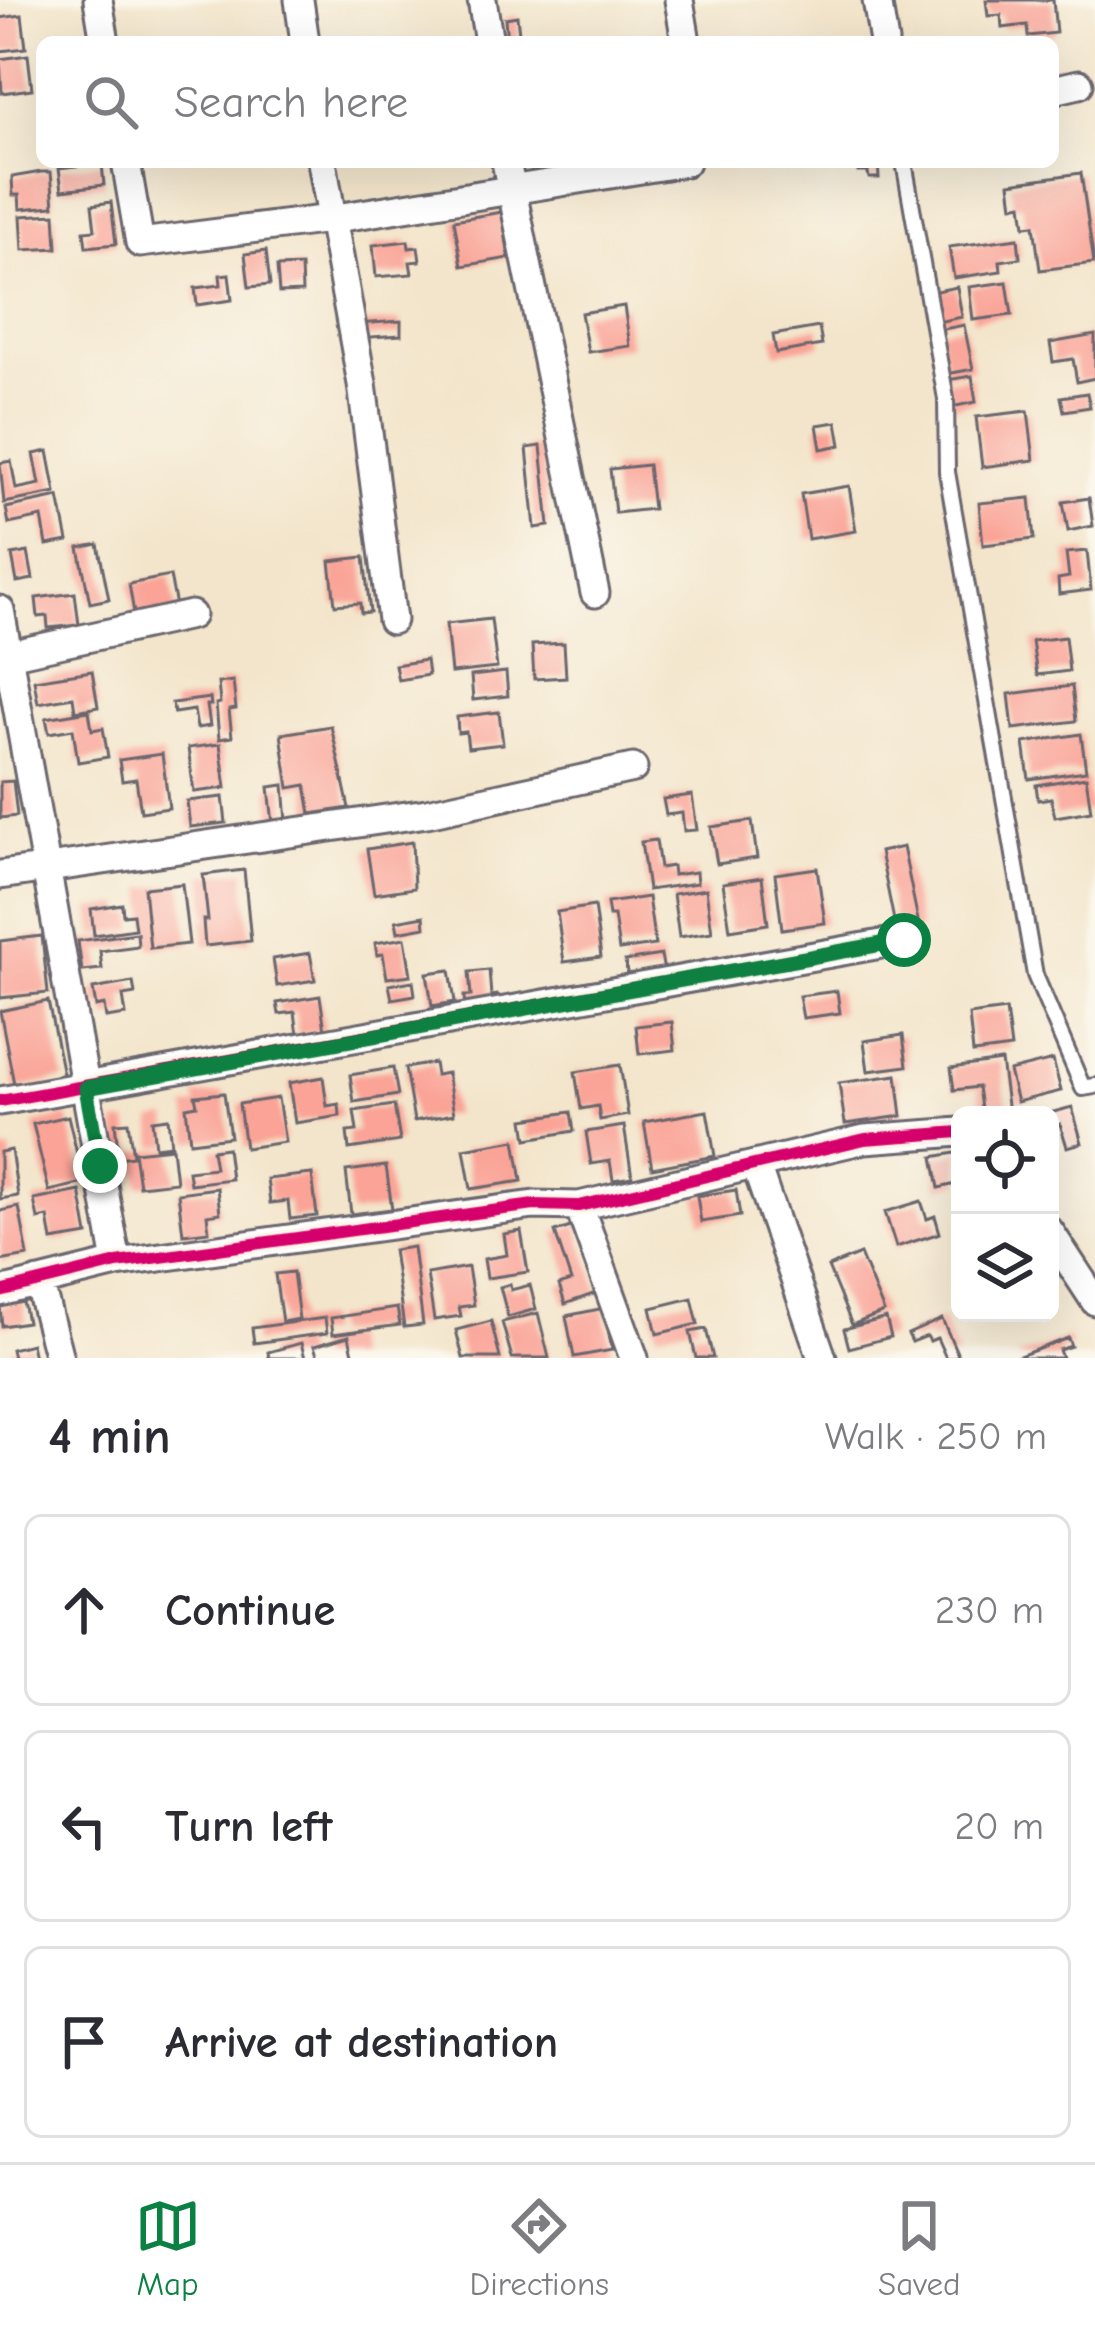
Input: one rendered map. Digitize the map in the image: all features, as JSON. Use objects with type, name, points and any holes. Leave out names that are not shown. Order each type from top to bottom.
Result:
[{"type":"street","points":[[98,0],[104,36]]},
{"type":"street","points":[[299,0],[304,36]]},
{"type":"street","points":[[482,0],[487,36]]},
{"type":"street","points":[[679,0],[685,36]]},
{"type":"street","points":[[878,0],[883,36]]},
{"type":"street","points":[[127,168],[140,243],[330,219],[508,175],[603,168]]},
{"type":"street","points":[[323,168],[362,385],[392,620]]},
{"type":"street","points":[[508,175],[595,593]]},
{"type":"street","points":[[0,610],[4,656],[117,1263]]},
{"type":"street","points":[[4,656],[190,615]]},
{"type":"street","points":[[0,875],[427,813],[633,768]]},
{"type":"street","points":[[0,1101],[904,940]]},
{"type":"street","points":[[0,1292],[117,1263],[534,1205],[579,1206],[865,1139],[951,1133]]},
{"type":"street","points":[[756,1166],[822,1358]]},
{"type":"street","points":[[579,1206],[634,1358]]},
{"type":"street","points":[[1059,1246],[1095,1301]]},
{"type":"street","points":[[38,1282],[59,1358]]},
{"type":"lane","points":[[905,168],[946,399],[947,472],[1035,975],[1083,1088],[1095,1086]]},
{"type":"building","points":[[986,0],[1053,0],[1056,33],[1028,36],[1027,25],[1002,28],[1001,15],[988,16]]},
{"type":"building","points":[[22,15],[26,48],[0,51],[0,18]]},
{"type":"building","points":[[517,16],[519,36],[506,36],[505,18]]},
{"type":"building","points":[[28,55],[32,89],[2,93],[0,59]]},
{"type":"building","points":[[59,168],[102,168],[104,185],[62,190]]},
{"type":"building","points":[[858,168],[878,168],[879,178],[869,178],[868,172]]},
{"type":"building","points":[[51,172],[54,206],[20,209],[12,177]]},
{"type":"building","points":[[1081,173],[1094,263],[1040,270],[1034,225],[1025,226],[1022,204],[1013,206],[1010,183]]},
{"type":"building","points":[[111,202],[116,244],[86,247],[84,231],[95,230],[92,205]]},
{"type":"building","points":[[502,212],[509,258],[462,266],[454,220]]},
{"type":"building","points":[[55,214],[57,248],[23,250],[21,216]]},
{"type":"building","points":[[1018,238],[1020,258],[1000,261],[1001,271],[954,278],[949,247]]},
{"type":"building","points":[[408,241],[409,248],[418,247],[420,261],[410,262],[412,274],[376,277],[373,245]]},
{"type":"building","points":[[266,251],[270,285],[249,287],[245,254]]},
{"type":"building","points":[[301,266],[302,292],[279,293],[277,267]]},
{"type":"building","points":[[229,274],[232,300],[197,305],[195,288],[221,285],[220,275]]},
{"type":"building","points":[[1007,282],[1012,315],[973,320],[969,287]]},
{"type":"building","points":[[957,287],[962,317],[937,322],[931,292]]},
{"type":"building","points":[[624,306],[630,346],[588,352],[581,313]]},
{"type":"building","points":[[401,321],[401,335],[356,338],[356,324]]},
{"type":"building","points":[[964,325],[973,369],[947,374],[939,330]]},
{"type":"building","points":[[819,327],[822,345],[776,353],[773,335]]},
{"type":"building","points":[[1095,335],[1095,378],[1077,382],[1073,359],[1053,362],[1050,343]]},
{"type":"building","points":[[972,376],[976,402],[951,407],[947,380]]},
{"type":"building","points":[[1087,393],[1090,407],[1064,411],[1061,397]]},
{"type":"building","points":[[1028,411],[1034,460],[982,467],[976,417]]},
{"type":"building","points":[[837,422],[841,445],[821,449],[817,425]]},
{"type":"building","points":[[541,446],[549,526],[535,528],[527,448]]},
{"type":"building","points":[[48,451],[56,493],[4,503],[0,463],[11,461],[16,489],[40,484],[34,454]]},
{"type":"building","points":[[648,465],[653,509],[615,513],[610,469]]},
{"type":"building","points":[[849,486],[856,531],[808,539],[801,494]]},
{"type":"building","points":[[59,497],[68,541],[47,545],[42,517],[9,524],[6,508]]},
{"type":"building","points":[[1030,498],[1034,539],[983,545],[979,503]]},
{"type":"building","points":[[1089,498],[1093,526],[1068,531],[1063,502]]},
{"type":"building","points":[[98,544],[109,599],[90,603],[79,548]]},
{"type":"building","points":[[1087,551],[1091,590],[1059,594],[1058,579],[1069,577],[1066,553]]},
{"type":"building","points":[[28,552],[33,579],[17,582],[12,555]]},
{"type":"building","points":[[364,557],[370,612],[361,613],[360,603],[335,605],[330,561]]},
{"type":"building","points":[[170,576],[177,611],[135,619],[129,584]]},
{"type":"building","points":[[75,593],[79,625],[48,628],[47,616],[38,617],[36,598]]},
{"type":"building","points":[[491,619],[497,668],[451,673],[446,624]]},
{"type":"building","points":[[1065,637],[1069,671],[1037,675],[1032,641]]},
{"type":"building","points":[[564,643],[566,677],[534,679],[532,645]]},
{"type":"building","points":[[426,660],[428,675],[398,680],[395,665]]},
{"type":"building","points":[[92,671],[98,707],[75,711],[73,697],[38,703],[34,680]]},
{"type":"building","points":[[506,672],[508,696],[473,700],[471,676]]},
{"type":"building","points":[[233,681],[232,737],[219,739],[218,683]]},
{"type":"building","points":[[1072,686],[1076,721],[1013,729],[1009,694]]},
{"type":"building","points":[[210,698],[210,726],[197,728],[194,710],[174,713],[172,703]]},
{"type":"building","points":[[89,711],[92,730],[103,728],[108,757],[78,762],[73,729],[49,733],[46,718]]},
{"type":"building","points":[[499,712],[503,744],[468,748],[466,732],[458,733],[457,717]]},
{"type":"building","points":[[331,726],[349,808],[311,814],[306,785],[289,788],[281,734]]},
{"type":"building","points":[[1081,734],[1086,771],[1029,779],[1024,743]]},
{"type":"building","points":[[220,744],[226,788],[194,792],[188,748]]},
{"type":"building","points":[[162,754],[169,808],[141,812],[136,779],[122,781],[119,760]]},
{"type":"building","points":[[1086,777],[1091,811],[1055,817],[1051,798],[1038,800],[1036,785]]},
{"type":"building","points":[[13,781],[17,816],[0,818],[0,782]]},
{"type":"building","points":[[284,785],[287,822],[273,824],[269,787]]},
{"type":"building","points":[[692,795],[697,830],[684,831],[682,813],[666,815],[663,799]]},
{"type":"building","points":[[223,797],[226,823],[190,827],[187,801]]},
{"type":"building","points":[[752,821],[757,858],[717,864],[711,827]]},
{"type":"building","points":[[656,840],[660,868],[672,866],[673,875],[696,872],[697,883],[648,890],[641,842]]},
{"type":"building","points":[[412,842],[414,888],[374,894],[367,849]]},
{"type":"building","points":[[903,847],[920,930],[897,935],[880,852]]},
{"type":"building","points":[[817,868],[825,923],[782,929],[775,874]]},
{"type":"building","points":[[244,870],[251,941],[205,946],[203,920],[208,920],[203,875]]},
{"type":"building","points":[[762,877],[768,924],[730,930],[723,883]]},
{"type":"building","points":[[182,884],[189,944],[150,948],[144,888]]},
{"type":"building","points":[[706,889],[712,932],[679,937],[673,894]]},
{"type":"building","points":[[648,897],[655,945],[619,950],[607,903]]},
{"type":"building","points":[[122,904],[123,915],[133,914],[135,929],[94,935],[91,909]]},
{"type":"building","points":[[594,906],[601,957],[564,962],[557,912]]},
{"type":"building","points":[[424,916],[425,927],[398,932],[396,921]]},
{"type":"building","points":[[137,933],[138,946],[100,951],[102,969],[82,971],[78,941]]},
{"type":"building","points":[[42,936],[48,993],[0,998],[0,941]]},
{"type":"building","points":[[405,938],[411,975],[387,978],[383,954],[377,955],[375,943]]},
{"type":"building","points":[[310,953],[315,980],[277,986],[273,959]]},
{"type":"building","points":[[661,955],[664,971],[628,977],[625,961]]},
{"type":"building","points":[[450,970],[455,1002],[432,1006],[427,973]]},
{"type":"building","points":[[489,970],[491,996],[497,995],[498,1008],[465,1011],[464,996],[471,996],[469,972]]},
{"type":"building","points":[[413,981],[415,995],[392,999],[389,985]]},
{"type":"building","points":[[133,982],[135,994],[123,996],[126,1015],[106,1018],[104,1005],[96,1007],[93,989]]},
{"type":"building","points":[[837,991],[840,1013],[803,1018],[799,996]]},
{"type":"building","points":[[320,996],[325,1030],[298,1035],[295,1012],[279,1014],[277,1003]]},
{"type":"building","points":[[48,1001],[64,1079],[15,1089],[0,1011]]},
{"type":"building","points":[[1006,1010],[1011,1048],[973,1053],[969,1015]]},
{"type":"building","points":[[672,1022],[675,1050],[639,1054],[636,1026]]},
{"type":"building","points":[[903,1035],[907,1066],[868,1071],[864,1041]]},
{"type":"building","points":[[1053,1060],[1061,1091],[1017,1102],[1009,1071]]},
{"type":"building","points":[[1001,1061],[1007,1106],[981,1106],[978,1087],[954,1090],[951,1068]]},
{"type":"building","points":[[434,1063],[436,1075],[447,1073],[454,1114],[414,1121],[405,1068]]},
{"type":"building","points":[[620,1065],[628,1115],[600,1120],[598,1106],[581,1109],[575,1072]]},
{"type":"building","points":[[393,1068],[398,1095],[354,1102],[350,1075]]},
{"type":"building","points":[[897,1075],[902,1116],[845,1124],[839,1083]]},
{"type":"building","points":[[323,1077],[327,1106],[339,1104],[340,1116],[295,1123],[289,1083]]},
{"type":"building","points":[[224,1093],[230,1137],[190,1142],[186,1107],[197,1105],[195,1096]]},
{"type":"building","points":[[278,1098],[285,1142],[245,1148],[239,1104]]},
{"type":"building","points":[[394,1105],[400,1141],[349,1149],[347,1132],[357,1131],[354,1111]]},
{"type":"building","points":[[1072,1107],[1082,1143],[1067,1147],[1059,1111]]},
{"type":"building","points":[[707,1111],[715,1156],[652,1168],[644,1122]]},
{"type":"building","points":[[571,1112],[574,1131],[527,1139],[524,1119]]},
{"type":"building","points":[[68,1116],[84,1183],[49,1191],[33,1124]]},
{"type":"building","points":[[168,1118],[171,1145],[155,1147],[152,1120]]},
{"type":"building","points":[[128,1122],[133,1156],[119,1158],[115,1123]]},
{"type":"building","points":[[624,1126],[632,1177],[613,1180],[610,1161],[591,1164],[586,1132]]},
{"type":"building","points":[[515,1140],[522,1181],[471,1189],[464,1149]]},
{"type":"building","points":[[172,1148],[176,1182],[139,1186],[134,1152]]},
{"type":"building","points":[[227,1148],[231,1179],[190,1184],[188,1171],[215,1168],[212,1150]]},
{"type":"building","points":[[11,1150],[18,1196],[0,1199],[0,1152]]},
{"type":"building","points":[[951,1154],[951,1185],[939,1188],[933,1157]]},
{"type":"building","points":[[386,1166],[392,1209],[351,1214],[346,1171]]},
{"type":"building","points":[[312,1174],[317,1216],[290,1219],[288,1201],[270,1203],[267,1179]]},
{"type":"building","points":[[217,1188],[220,1213],[207,1215],[209,1231],[183,1234],[178,1193]]},
{"type":"building","points":[[736,1190],[740,1216],[701,1222],[697,1196]]},
{"type":"building","points":[[80,1191],[88,1235],[52,1241],[48,1217],[38,1219],[34,1200]]},
{"type":"building","points":[[921,1201],[927,1219],[935,1216],[940,1233],[896,1247],[885,1212]]},
{"type":"building","points":[[19,1207],[28,1256],[0,1261],[0,1211]]},
{"type":"building","points":[[577,1225],[599,1292],[565,1304],[559,1285],[571,1281],[555,1232]]},
{"type":"building","points":[[521,1231],[528,1272],[487,1278],[484,1259],[507,1255],[504,1234]]},
{"type":"building","points":[[413,1247],[423,1325],[404,1327],[393,1250]]},
{"type":"building","points":[[860,1254],[884,1312],[852,1325],[828,1267]]},
{"type":"building","points":[[468,1267],[474,1305],[459,1307],[461,1316],[434,1320],[427,1274]]},
{"type":"building","points":[[293,1272],[299,1319],[282,1322],[275,1274]]},
{"type":"building","points":[[510,1284],[511,1290],[530,1285],[536,1309],[508,1317],[500,1287]]},
{"type":"building","points":[[692,1298],[698,1324],[657,1334],[651,1308]]},
{"type":"building","points":[[23,1302],[27,1322],[2,1326],[0,1306]]},
{"type":"building","points":[[397,1308],[400,1325],[333,1334],[331,1318]]},
{"type":"building","points":[[604,1308],[612,1350],[574,1357],[566,1316]]},
{"type":"building","points":[[538,1313],[549,1358],[512,1358],[502,1322]]},
{"type":"building","points":[[325,1318],[327,1333],[254,1343],[252,1328]]},
{"type":"building","points":[[886,1318],[891,1337],[849,1348],[844,1329]]},
{"type":"building","points":[[942,1319],[958,1355],[952,1358],[946,1358],[937,1338],[912,1342],[908,1334]]},
{"type":"building","points":[[491,1321],[500,1358],[463,1358],[456,1330]]},
{"type":"building","points":[[706,1329],[713,1358],[696,1358],[690,1332]]},
{"type":"building","points":[[349,1336],[354,1358],[318,1358],[314,1346]]},
{"type":"building","points":[[1068,1338],[1071,1346],[1059,1350],[1062,1358],[1014,1358]]},
{"type":"building","points":[[301,1343],[305,1358],[269,1358],[268,1352]]},
{"type":"building","points":[[31,1344],[34,1358],[13,1358],[11,1349]]},
{"type":"cycle path","points":[[0,1101],[904,940]]},
{"type":"cycle path","points":[[0,1292],[117,1263],[534,1205],[579,1206],[865,1139],[951,1133]]},
{"type":"route","points":[[100,1166],[86,1088],[904,940]]}]
